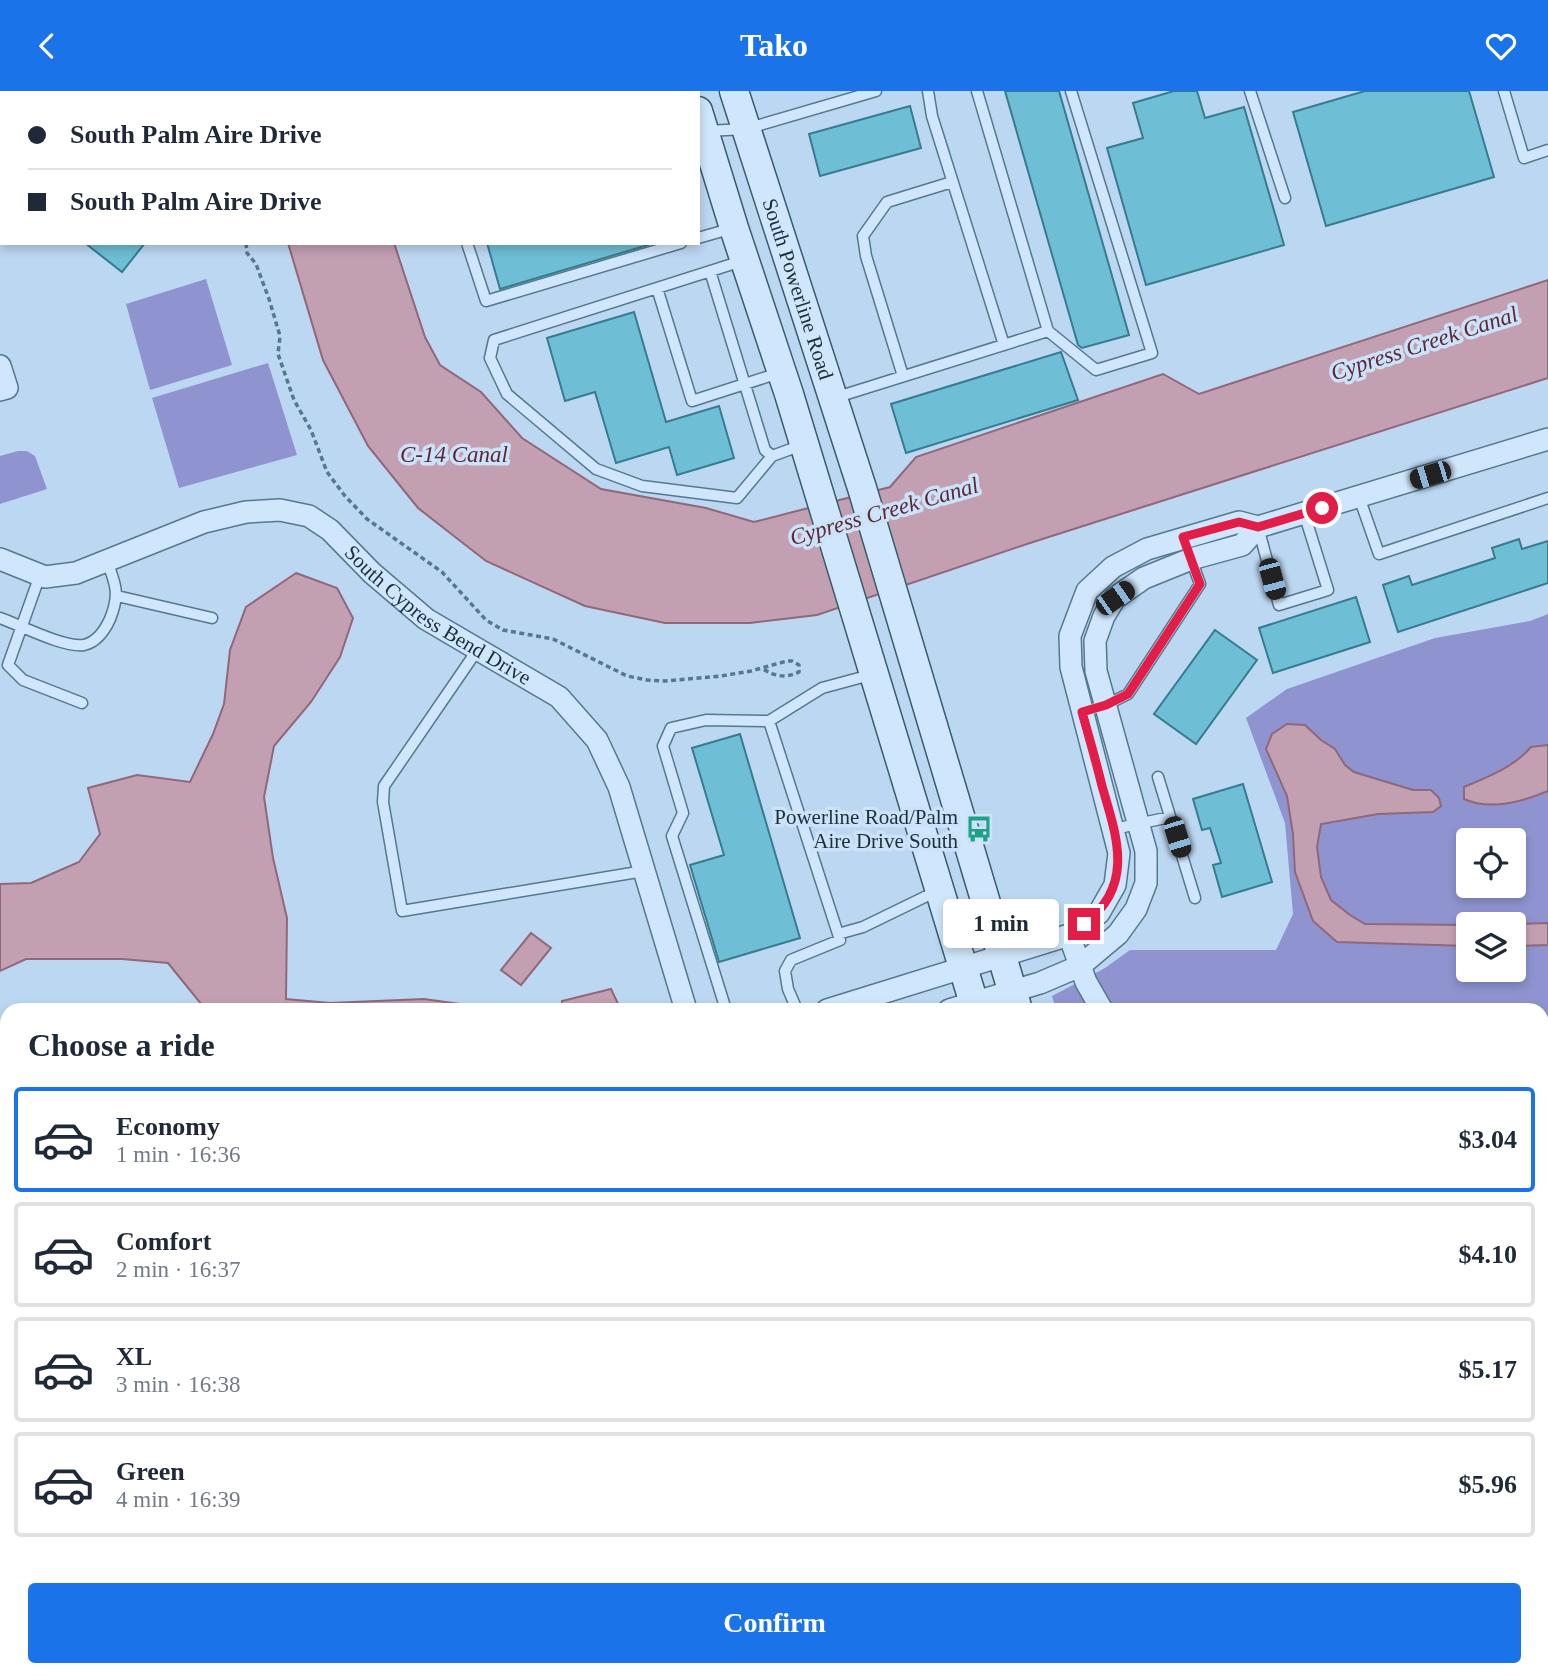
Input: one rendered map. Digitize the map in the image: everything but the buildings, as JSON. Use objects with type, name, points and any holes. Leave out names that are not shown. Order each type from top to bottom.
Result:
[{"type":"main road","name":"South Powerline Road","points":[[734,91],[862,488],[1015,1000]]},
{"type":"main road","name":"South Powerline Road","points":[[700,125],[782,372],[863,633],[965,969],[967,1003]]},
{"type":"street","points":[[0,366],[7,388],[0,390]]},
{"type":"street","points":[[994,1003],[1015,1000],[1040,983],[1080,966],[1118,934],[1136,909],[1146,883],[1146,851],[1096,671],[1095,641],[1104,616],[1115,598],[1144,578],[1191,559],[1242,545],[1258,527],[1548,439]]},
{"type":"street","name":"South Cypress Bend Drive","points":[[0,559],[45,577],[76,573],[204,522],[246,512],[280,510],[309,516],[330,530],[372,573],[426,619],[559,697],[597,740],[619,787],[684,1003]]},
{"type":"street","points":[[851,1003],[1069,935],[1099,913],[1115,885],[1119,853],[1072,667],[1070,636],[1087,591],[1114,567],[1147,549],[1239,522],[1258,527]]},
{"type":"street","points":[[1069,935],[1080,966],[1098,1003]]},
{"type":"lane","points":[[700,125],[746,129],[876,91]]},
{"type":"lane","points":[[928,91],[932,116],[1004,345]]},
{"type":"lane","points":[[977,91],[1048,331],[1096,370],[1152,353],[1071,91]]},
{"type":"lane","points":[[1250,91],[1284,198]]},
{"type":"lane","points":[[1504,91],[1524,158],[1548,150]]},
{"type":"lane","points":[[904,376],[866,256],[863,236],[887,202],[952,182]]},
{"type":"lane","points":[[700,237],[734,228]]},
{"type":"lane","points":[[468,245],[486,301],[674,245]]},
{"type":"lane","points":[[745,260],[494,340],[490,358],[507,394],[596,469],[642,486],[737,498],[772,456],[804,445]]},
{"type":"lane","points":[[710,271],[765,450],[772,456]]},
{"type":"lane","points":[[657,288],[692,401],[782,372]]},
{"type":"lane","points":[[834,398],[1048,331]]},
{"type":"lane","points":[[1359,496],[1379,554],[1548,498]]},
{"type":"lane","points":[[1258,527],[1279,605],[1328,590],[1304,513]]},
{"type":"lane","points":[[1082,712],[1106,705],[1128,694],[1200,584],[1183,537]]},
{"type":"lane","points":[[0,618],[65,642],[84,645],[103,633],[117,596],[107,561]]},
{"type":"lane","points":[[40,575],[8,666],[23,680],[82,703]]},
{"type":"lane","points":[[117,596],[212,618]]},
{"type":"lane","points":[[478,649],[384,786],[383,802],[402,911],[644,871]]},
{"type":"lane","points":[[724,1003],[672,837],[683,813],[663,746],[671,728],[706,720],[769,721],[822,688],[875,674]]},
{"type":"lane","points":[[769,721],[840,940],[791,960],[785,971],[794,1003]]},
{"type":"lane","points":[[1158,777],[1195,898]]},
{"type":"lane","points":[[1114,829],[1170,817]]},
{"type":"lane","points":[[838,934],[863,927],[940,889]]},
{"type":"path","points":[[246,245],[247,253],[256,264],[269,299],[280,336],[278,354],[289,387],[311,430],[327,472],[367,519],[414,555],[442,572],[486,620],[503,630],[553,639],[627,676],[647,680],[721,676],[787,661],[799,665],[799,672],[788,677],[772,674],[761,668]]},
{"type":"shaded area","points":[[206,279],[232,365],[150,390],[126,304]]},
{"type":"shaded area","points":[[268,363],[297,455],[179,488],[152,398]]},
{"type":"shaded area","points":[[27,451],[35,456],[47,489],[0,504],[0,456]]},
{"type":"shaded area","points":[[1548,614],[1548,1003],[1054,1003],[1052,996],[1105,968],[1130,950],[1276,950],[1293,914],[1285,823],[1246,718],[1287,689],[1435,638],[1530,621]]},
{"type":"water","name":"C-14 Canal","points":[[289,245],[395,245],[425,337],[440,365],[481,392],[522,438],[601,489],[706,508],[754,522],[890,487],[916,457],[1163,374],[1199,394],[1548,280],[1548,378],[1033,542],[817,615],[750,623],[665,623],[585,606],[486,561],[418,508],[368,446],[323,360]]},
{"type":"water","points":[[296,573],[337,588],[353,618],[340,657],[311,702],[274,746],[264,797],[273,858],[287,918],[286,999],[330,1003],[200,1003],[168,963],[122,959],[26,959],[0,971],[0,884],[31,883],[79,862],[100,834],[88,788],[137,775],[190,782],[224,704],[230,650],[246,607]]},
{"type":"water","points":[[1287,724],[1305,725],[1335,749],[1345,765],[1354,772],[1413,790],[1431,790],[1439,798],[1441,806],[1433,812],[1378,814],[1321,824],[1317,847],[1321,877],[1331,900],[1350,915],[1365,924],[1456,925],[1456,946],[1337,942],[1313,921],[1295,872],[1287,796],[1266,749],[1272,734]]},
{"type":"water","points":[[1548,745],[1548,791],[1506,804],[1474,803],[1464,799],[1464,787],[1509,766],[1531,747]]},
{"type":"water","points":[[1548,923],[1548,945],[1526,946],[1526,924]]},
{"type":"water","points":[[531,933],[551,948],[521,985],[501,970]]},
{"type":"water","points":[[611,989],[618,1003],[562,1003]]},
{"type":"water","points":[[424,999],[453,1003],[330,1003]]},
{"type":"place","name":"Powerline Road/Palm Aire Drive South","points":[[979,829]]},
{"type":"route","points":[[1084,924],[1099,913],[1115,885],[1119,853],[1082,712],[1106,705],[1128,694],[1200,584],[1183,537],[1239,522],[1258,527],[1322,508]]},
{"type":"water label","name":"Cypress Creek Canal","points":[[1424,343]]},
{"type":"water label","name":"Cypress Creek Canal","points":[[884,511]]}]
